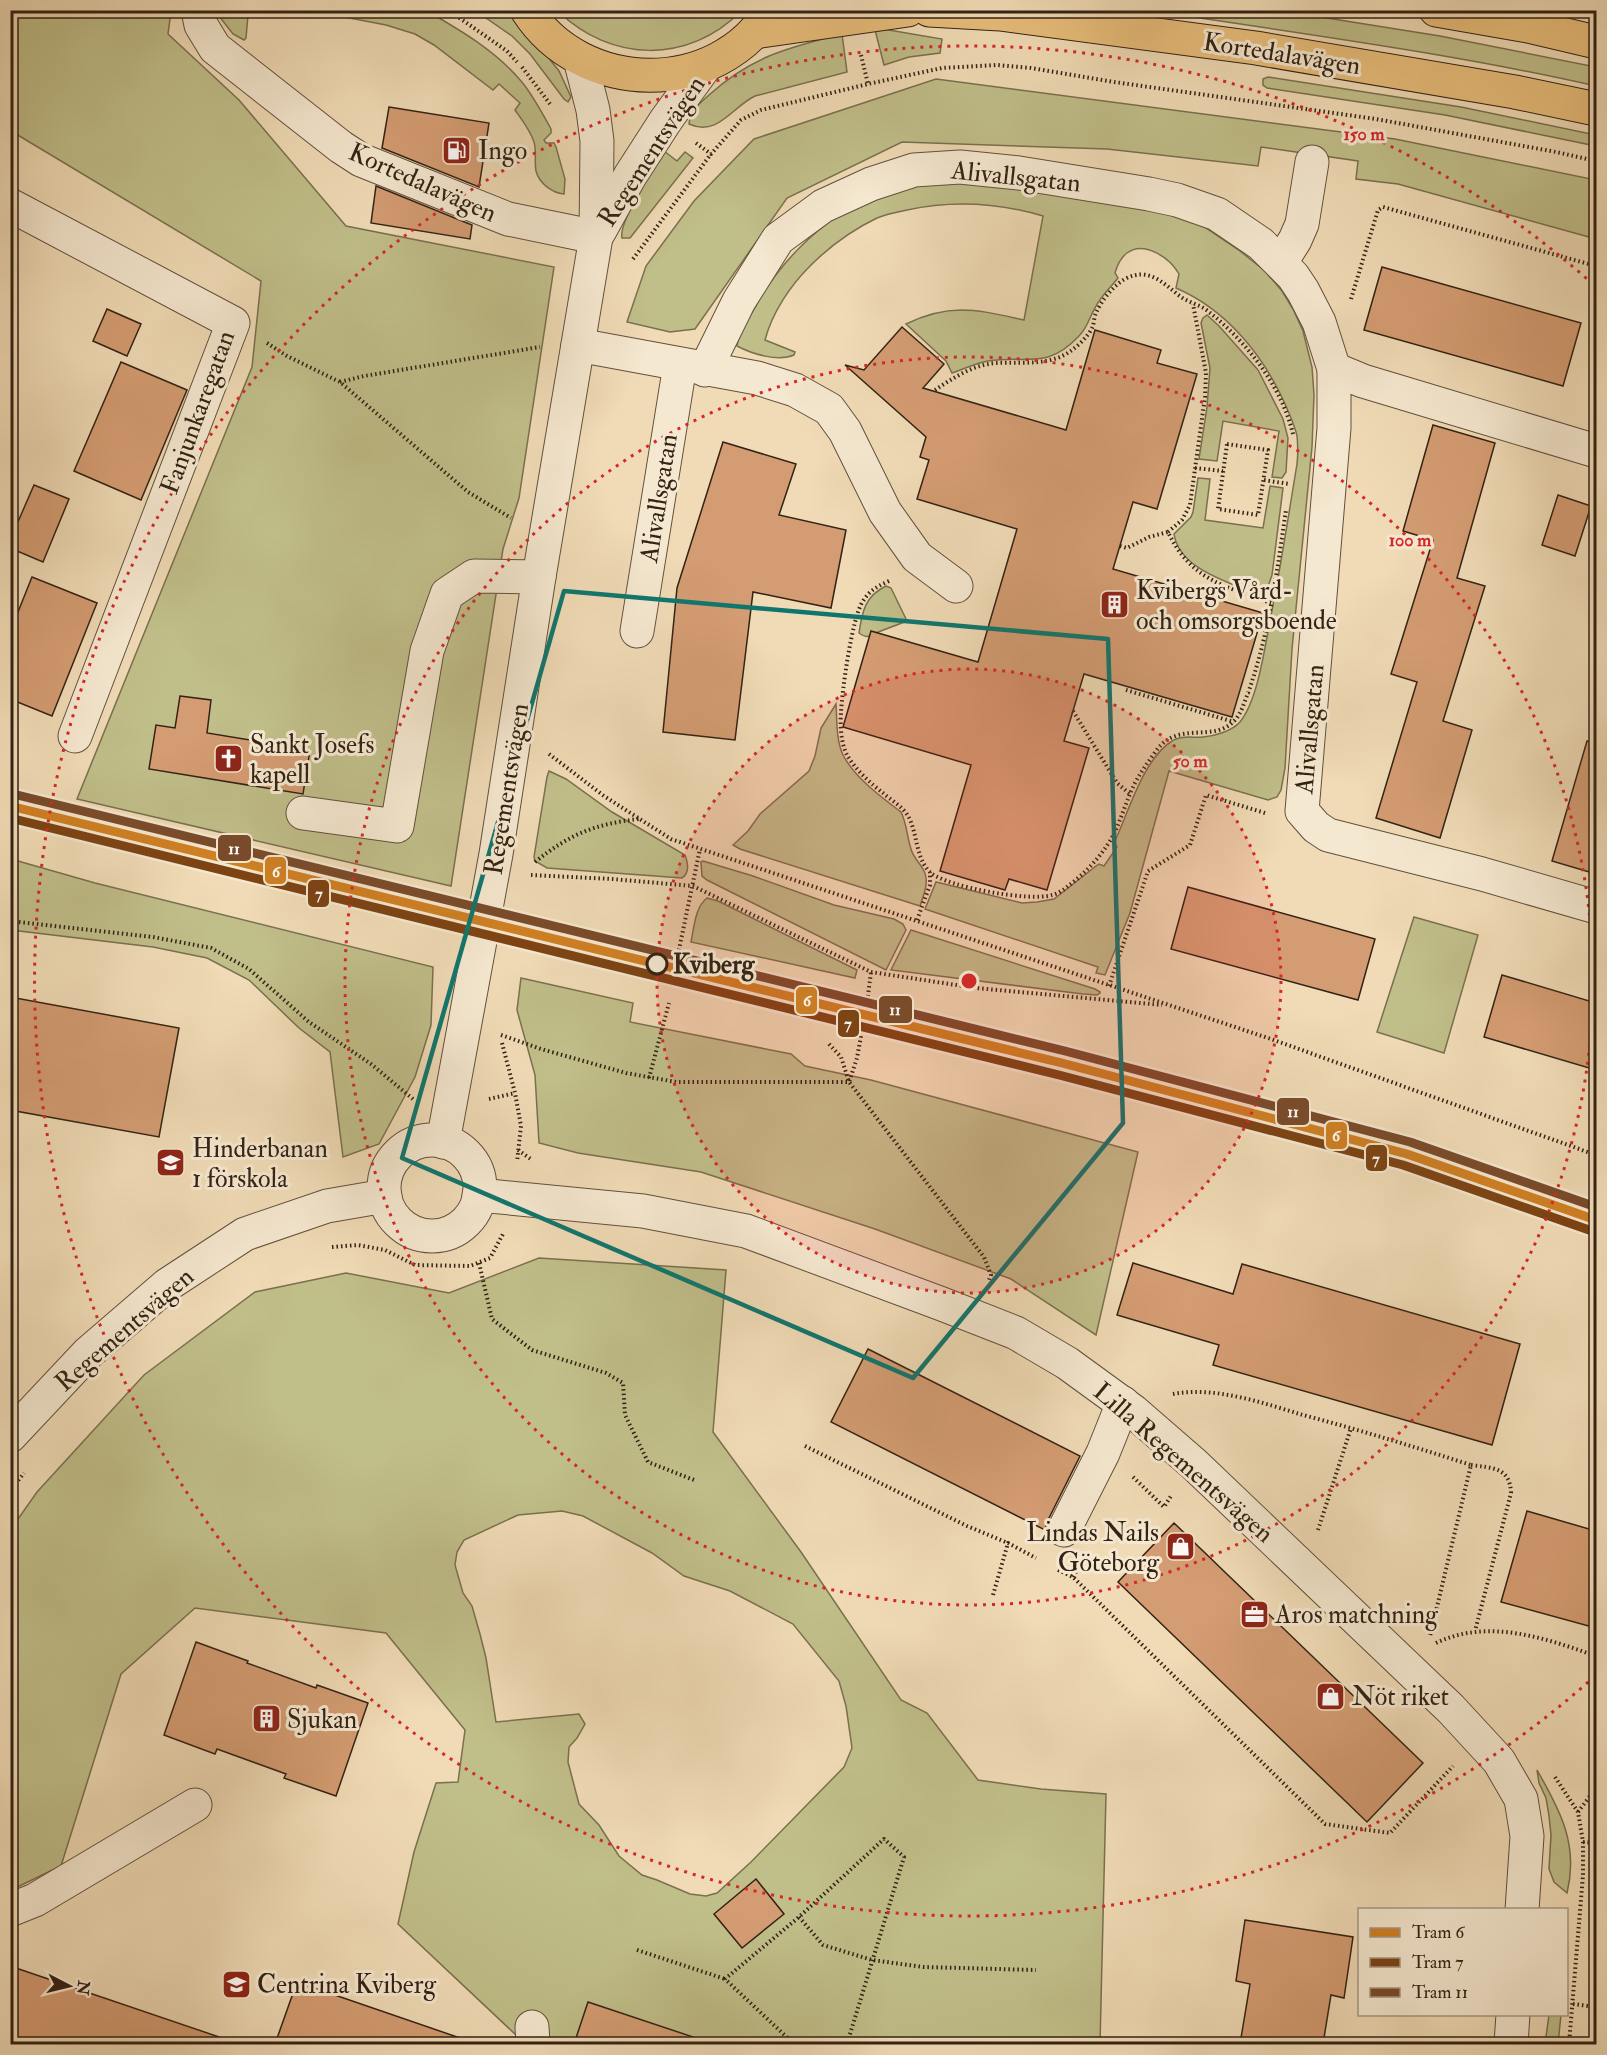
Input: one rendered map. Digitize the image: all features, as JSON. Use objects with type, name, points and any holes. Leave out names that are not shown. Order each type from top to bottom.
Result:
[{"type":"main road","points":[[527,10],[552,40],[580,59],[596,67],[633,76],[670,75],[706,65],[740,45],[763,21],[908,10]]},
{"type":"main road","name":"Kortedalavägen","points":[[929,10],[1000,14],[1256,48],[1515,92],[1596,109]]},
{"type":"main road","points":[[1436,10],[1528,26],[1596,42]]},
{"type":"street","name":"Kortedalavägen","points":[[198,10],[201,25],[215,48],[341,147],[361,160],[508,219],[596,237]]},
{"type":"street","name":"Regementsvägen","points":[[580,59],[593,110],[597,141],[596,237]]},
{"type":"street","name":"Regementsvägen","points":[[443,1142],[496,854],[548,524],[564,345],[596,237],[630,176],[666,120],[706,65]]},
{"type":"street","points":[[1281,262],[1302,224],[1312,162]]},
{"type":"street","name":"Alivallsgatan","points":[[637,631],[692,367],[740,301],[778,239],[823,206],[853,191],[914,170],[960,168],[1019,173],[1177,200],[1217,214],[1248,234],[1281,262],[1303,291],[1318,321],[1334,369],[1334,428],[1302,811],[1316,827],[1328,835],[1482,874],[1596,907]]},
{"type":"street","name":"Fanjunkaregatan","points":[[10,205],[233,323],[75,735]]},
{"type":"street","points":[[564,345],[757,378],[795,390],[829,409],[845,431],[885,512],[917,557],[956,586]]},
{"type":"street","points":[[1334,369],[1363,381],[1596,451]]},
{"type":"street","points":[[303,813],[397,826],[427,651],[447,594],[474,576],[539,577]]},
{"type":"street","points":[[435,1140],[458,1148],[469,1158],[479,1179],[479,1195],[475,1210],[459,1228],[444,1234],[429,1236],[413,1233],[399,1224],[390,1211],[385,1196],[385,1179],[397,1156],[410,1146],[435,1140]]},
{"type":"street","name":"Lilla Regementsvägen","points":[[479,1195],[642,1210],[746,1231],[1016,1334],[1067,1363],[1123,1403],[1194,1464],[1451,1709],[1499,1761],[1521,1799],[1527,1836],[1522,1908]]},
{"type":"street","name":"Regementsvägen","points":[[10,1436],[88,1353],[167,1285],[245,1234],[327,1206],[385,1196]]},
{"type":"street","points":[[1064,1530],[1103,1453],[1123,1403]]},
{"type":"street","points":[[10,1910],[35,1900],[195,1805]]},
{"type":"street","points":[[1511,2044],[1513,2016]]},
{"type":"path","points":[[448,10],[507,51],[531,76],[558,117],[593,110]]},
{"type":"path","points":[[666,120],[711,154],[741,120],[761,110],[942,68],[997,65],[1376,118],[1596,161]]},
{"type":"path","points":[[1350,301],[1378,210],[1383,207],[1596,266]]},
{"type":"path","points":[[935,390],[952,378],[981,366],[996,363],[1034,363],[1063,356],[1090,332],[1095,314],[1102,302],[1120,282],[1133,276],[1146,274],[1156,277],[1207,310],[1226,326],[1263,369],[1289,422],[1293,440]]},
{"type":"path","points":[[1120,546],[1127,548],[1149,537],[1168,532],[1186,513],[1193,489],[1206,373],[1193,303]]},
{"type":"path","points":[[233,323],[287,356],[340,382],[483,503],[517,521],[548,524]]},
{"type":"path","points":[[340,382],[564,345]]},
{"type":"path","points":[[1227,444],[1268,450],[1263,480],[1258,515],[1218,509],[1227,444]]},
{"type":"path","points":[[1195,468],[1223,471]]},
{"type":"path","points":[[1263,480],[1290,482],[1288,493]]},
{"type":"path","points":[[930,872],[942,879],[1002,894],[1024,897],[1051,895],[1069,886],[1092,864],[1108,844],[1130,794],[1147,764],[1167,739],[1188,732],[1217,729],[1234,722],[1241,712],[1258,666],[1271,603],[1287,502]]},
{"type":"path","points":[[1168,532],[1180,556],[1207,579],[1271,603]]},
{"type":"path","points":[[917,557],[891,580],[871,590],[861,603],[854,626],[841,713],[843,743],[851,760],[879,790],[907,814],[916,846],[930,872],[930,885],[917,920]]},
{"type":"path","points":[[1126,690],[1234,722]]},
{"type":"path","points":[[1073,711],[1117,783],[1130,794]]},
{"type":"path","points":[[544,750],[604,796],[671,838],[1354,1068],[1596,1155]]},
{"type":"path","points":[[1109,986],[1148,871],[1190,845],[1206,795],[1273,816],[1302,811]]},
{"type":"path","points":[[532,864],[546,852],[574,836],[608,823],[640,819]]},
{"type":"path","points":[[677,959],[700,849]]},
{"type":"path","points":[[524,874],[693,886],[871,972],[976,988],[1170,1005]]},
{"type":"path","points":[[10,921],[153,937],[212,948],[249,969],[309,1022],[371,1064],[417,1102],[448,1110],[515,1093]]},
{"type":"path","points":[[849,1082],[867,1003],[871,972]]},
{"type":"path","points":[[825,994],[867,1003]]},
{"type":"path","points":[[649,1078],[669,1003]]},
{"type":"path","points":[[500,1034],[541,1049],[626,1073],[676,1082],[849,1082]]},
{"type":"path","points":[[829,1044],[841,1057],[849,1082],[984,1257],[991,1275],[987,1285]]},
{"type":"path","points":[[325,1248],[358,1245],[385,1250],[415,1264],[470,1266],[490,1258],[504,1231]]},
{"type":"path","points":[[479,1263],[492,1319],[532,1350],[606,1373],[623,1383],[625,1415],[648,1462],[694,1480]]},
{"type":"path","points":[[1168,1396],[1196,1393],[1259,1402],[1501,1471],[1507,1476],[1511,1485],[1511,1493],[1475,1631]]},
{"type":"path","points":[[1315,1539],[1351,1428]]},
{"type":"path","points":[[805,1446],[1045,1563]]},
{"type":"path","points":[[1125,1485],[1131,1475],[1164,1507],[1194,1464]]},
{"type":"path","points":[[1471,1464],[1427,1647],[1452,1636],[1475,1631],[1506,1632],[1534,1636],[1596,1656]]},
{"type":"path","points":[[10,1491],[29,1467]]},
{"type":"path","points":[[993,1595],[1008,1543]]},
{"type":"path","points":[[1073,1577],[1085,1557]]},
{"type":"path","points":[[1054,1568],[1073,1577],[1325,1824],[1390,1833],[1479,1739]]},
{"type":"path","points":[[1578,1812],[1596,1788]]},
{"type":"path","points":[[725,1978],[799,1917],[884,1839],[904,1857],[847,2044]]},
{"type":"path","points":[[1583,1842],[1596,1842]]},
{"type":"path","points":[[799,1917],[823,1945],[872,1960],[923,1967],[1036,1970]]},
{"type":"path","points":[[637,1950],[725,1978],[794,2044]]},
{"type":"path","points":[[1573,2004],[1596,2007]]},
{"type":"path","points":[[1195,2044],[1196,2039]]},
{"type":"highlighted area","points":[[564,591],[1108,639],[1123,1123],[913,1378],[402,1158]]},
{"type":"shaded area","points":[[413,10],[417,13],[427,11],[465,34],[500,60],[521,81],[551,129],[551,133],[544,140],[546,143],[554,143],[556,147],[565,179],[564,194],[551,189],[540,180],[536,171],[534,142],[515,110],[520,103],[499,84],[493,90],[434,45],[415,34],[386,25],[313,11]]},
{"type":"shaded area","points":[[11,11],[171,11],[168,34],[239,100],[346,226],[554,267],[519,498],[503,549],[451,886],[77,799],[252,367],[261,281],[11,131]]},
{"type":"shaded area","points":[[215,11],[246,11],[248,15],[246,38],[244,40],[233,34]]},
{"type":"shaded area","points":[[476,11],[505,11],[524,27],[559,71],[571,97],[568,102],[530,54],[512,36]]},
{"type":"shaded area","points":[[558,11],[741,11],[720,28],[698,41],[674,48],[650,50],[625,48],[602,40],[579,28]]},
{"type":"shaded area","points":[[1155,11],[1283,11],[1440,36],[1596,67],[1596,86],[1432,54]]},
{"type":"shaded area","points":[[877,28],[942,39],[940,53],[909,57],[884,65],[875,30]]},
{"type":"shaded area","points":[[842,34],[847,72],[755,96],[717,124],[708,127],[689,124],[693,111],[699,104],[740,71],[771,55]]},
{"type":"shaded area","points":[[1268,77],[1461,107],[1596,135],[1596,146],[1445,115],[1267,88],[1263,85],[1263,79]]},
{"type":"shaded area","points":[[936,79],[1395,139],[1596,180],[1596,239],[1398,184],[1356,179],[1358,161],[1261,147],[1258,166],[1107,149],[902,142],[787,198],[695,329],[670,332],[627,322],[646,266],[694,201],[754,139]]},
{"type":"shaded area","points":[[664,151],[677,161],[685,152],[693,158],[630,238],[622,238],[625,220]]},
{"type":"shaded area","points":[[943,181],[975,182],[1112,202],[1194,220],[1265,271],[1282,291],[1303,331],[1312,367],[1314,395],[1312,447],[1292,649],[1285,768],[1281,790],[1277,797],[1268,800],[1169,771],[1130,913],[1105,975],[1096,973],[1098,967],[925,909],[936,882],[1022,903],[1054,899],[1099,864],[1104,866],[1117,847],[1114,843],[1137,788],[1162,749],[1175,739],[1218,734],[1233,728],[1240,722],[1251,702],[1262,663],[1297,464],[1297,436],[1277,387],[1255,352],[1242,336],[1212,309],[1176,288],[1179,274],[1175,268],[1163,257],[1149,250],[1134,250],[1122,257],[1115,273],[1118,278],[1100,300],[1079,336],[1068,347],[1047,357],[988,361],[952,373],[946,361],[906,324],[922,317],[951,310],[978,311],[1024,320],[1043,216],[1010,208],[976,204],[941,205],[877,218],[850,233],[825,252],[803,274],[783,300],[772,320],[765,340],[795,352],[794,355],[780,358],[765,356],[737,346],[742,330],[766,289],[789,259],[816,232],[846,211],[872,199],[902,189]]},
{"type":"shaded area","points":[[1207,315],[1258,370],[1283,419],[1288,438],[1286,472],[1282,478],[1272,477],[1279,431],[1223,421],[1217,461],[1199,459],[1210,368],[1201,323]]},
{"type":"shaded area","points":[[1198,478],[1210,479],[1205,520],[1263,528],[1270,486],[1283,488],[1272,575],[1264,598],[1210,575],[1197,567],[1178,547],[1174,534],[1191,517]]},
{"type":"shaded area","points":[[886,586],[891,588],[907,621],[864,636],[859,633],[866,605],[873,595]]},
{"type":"shaded area","points":[[836,704],[838,736],[843,755],[861,779],[901,812],[912,852],[926,878],[926,888],[920,906],[733,845],[748,831],[760,814],[809,771],[821,728]]},
{"type":"shaded area","points":[[549,771],[566,779],[612,812],[685,855],[688,868],[685,876],[682,878],[547,868],[535,861]]},
{"type":"shaded area","points":[[11,859],[95,883],[433,967],[431,1025],[415,1077],[379,1144],[343,1157],[330,1052],[299,1028],[249,980],[207,958],[153,947],[11,930]]},
{"type":"shaded area","points":[[701,862],[834,905],[894,919],[903,924],[906,930],[886,970],[707,880],[702,876]]},
{"type":"shaded area","points":[[707,898],[718,901],[857,970],[855,978],[691,942],[697,912]]},
{"type":"shaded area","points":[[1414,917],[1478,935],[1444,1053],[1377,1032]]},
{"type":"shaded area","points":[[911,930],[1095,989],[1100,993],[1097,995],[1083,994],[891,970]]},
{"type":"shaded area","points":[[521,978],[633,1003],[630,1022],[791,1054],[805,1066],[871,1080],[1138,1152],[1096,1335],[1011,1279],[875,1229],[701,1172],[578,1153],[539,1143],[535,1075],[517,1010]]},
{"type":"shaded area","points":[[539,1258],[726,1270],[713,1432],[801,1552],[901,1700],[927,1713],[978,1780],[1041,1789],[1106,1794],[1100,2044],[516,2044],[516,2035],[398,1924],[414,1852],[436,1783],[458,1782],[465,1730],[386,1633],[195,1608],[121,1674],[61,1866],[11,1890],[11,1529],[37,1492],[144,1375],[255,1292],[346,1273],[449,1293]],"holes":[[[562,1511],[583,1516],[652,1553],[684,1576],[730,1591],[793,1624],[839,1681],[846,1706],[852,1748],[844,1767],[751,1862],[717,1893],[706,1896],[690,1894],[642,1875],[619,1856],[599,1825],[579,1804],[568,1762],[569,1747],[585,1724],[579,1714],[496,1722],[480,1634],[472,1606],[463,1593],[455,1565],[457,1552],[464,1540],[518,1515]]]},
{"type":"shaded area","points":[[1537,1770],[1560,1814],[1569,1844],[1571,1859],[1567,1893],[1554,1882],[1549,1869],[1551,1835],[1549,1816]]},
{"type":"shaded area","points":[[1549,2016],[1561,2016],[1558,2044],[1545,2044]]},
{"type":"building","points":[[389,107],[489,123],[479,187],[382,148]]},
{"type":"building","points":[[376,186],[472,225],[470,239],[371,223]]},
{"type":"building","points":[[1382,267],[1581,323],[1563,386],[1364,330]]},
{"type":"building","points":[[107,309],[141,324],[127,356],[93,341]]},
{"type":"building","name":"Kvibergs Vård- och omsorgsboende","points":[[902,327],[944,364],[923,388],[1066,430],[1095,330],[1161,350],[1157,363],[1197,374],[1157,509],[1133,502],[1113,569],[1263,613],[1232,717],[1084,674],[1064,741],[1089,748],[1047,890],[1009,879],[1005,890],[940,871],[971,765],[843,727],[871,631],[978,662],[1017,529],[917,499],[929,460],[920,457],[926,437],[845,365],[864,370]]},
{"type":"building","points":[[121,362],[187,390],[141,500],[74,471]]},
{"type":"building","points":[[1433,425],[1495,443],[1457,578],[1485,586],[1443,721],[1472,730],[1440,838],[1376,818],[1417,682],[1391,674],[1433,540],[1403,531]]},
{"type":"building","points":[[723,442],[796,464],[779,515],[846,530],[831,608],[753,592],[735,740],[663,732],[677,588]]},
{"type":"building","points":[[34,485],[69,499],[43,562],[10,548],[10,540]]},
{"type":"building","points":[[1558,495],[1591,506],[1575,556],[1542,545]]},
{"type":"building","points":[[32,577],[97,603],[52,716],[10,699],[10,632]]},
{"type":"building","name":"Sankt Josefs kapell","points":[[180,696],[211,700],[207,733],[310,750],[303,794],[149,769],[156,725],[175,728]]},
{"type":"building","points":[[1587,741],[1596,742],[1596,874],[1552,861]]},
{"type":"building","points":[[1188,887],[1375,939],[1358,1000],[1171,949]]},
{"type":"building","points":[[1502,975],[1596,1003],[1596,1070],[1484,1037]]},
{"type":"building","points":[[10,997],[179,1028],[159,1137],[10,1110]]},
{"type":"building","points":[[1133,1263],[1233,1294],[1242,1264],[1520,1344],[1492,1445],[1213,1365],[1219,1345],[1117,1315]]},
{"type":"building","points":[[868,1349],[1080,1456],[1045,1530],[831,1422]]},
{"type":"building","points":[[1527,1511],[1596,1531],[1596,1628],[1501,1602]]},
{"type":"building","points":[[1174,1523],[1423,1763],[1367,1822],[1118,1582]]},
{"type":"building","name":"Sjukan","points":[[196,1642],[316,1688],[317,1685],[368,1703],[336,1796],[284,1778],[286,1774],[217,1749],[215,1754],[164,1735]]},
{"type":"building","points":[[756,1879],[784,1914],[742,1948],[714,1914]]},
{"type":"building","points":[[1245,1920],[1353,1937],[1344,1998],[1331,1995],[1323,2044],[1240,2044],[1250,1984],[1236,1981]]},
{"type":"building","points":[[10,1966],[225,2039],[224,2044],[10,2044]]},
{"type":"building","points":[[297,1982],[463,2039],[462,2044],[275,2044]]},
{"type":"building","points":[[588,2002],[696,2038],[695,2044],[574,2044]]},
{"type":"tram line","name":"11","points":[[13,794],[1065,1051],[1410,1142],[1596,1207]]},
{"type":"tram line","name":"6","points":[[10,806],[1062,1063],[1407,1154],[1596,1220]]},
{"type":"tram line","name":"7","points":[[10,818],[1059,1075],[1403,1165],[1592,1231]]},
{"type":"place","name":"Ingo","points":[[457,150]]},
{"type":"place","name":"Kvibergs Vård- och omsorgsboende","points":[[1115,605]]},
{"type":"place","name":"Sankt Josefs kapell","points":[[229,759]]},
{"type":"place","name":"Kviberg","points":[[657,964]]},
{"type":"place","name":"Hinderbanan 1 förskola","points":[[171,1163]]},
{"type":"place","name":"Lindas Nails Göteborg","points":[[1180,1547]]},
{"type":"place","name":"Aros matchning","points":[[1254,1614]]},
{"type":"place","name":"Nöt riket","points":[[1331,1696]]},
{"type":"place","name":"Sjukan","points":[[266,1719]]},
{"type":"place","name":"Centrina Kviberg","points":[[236,1984]]}]
